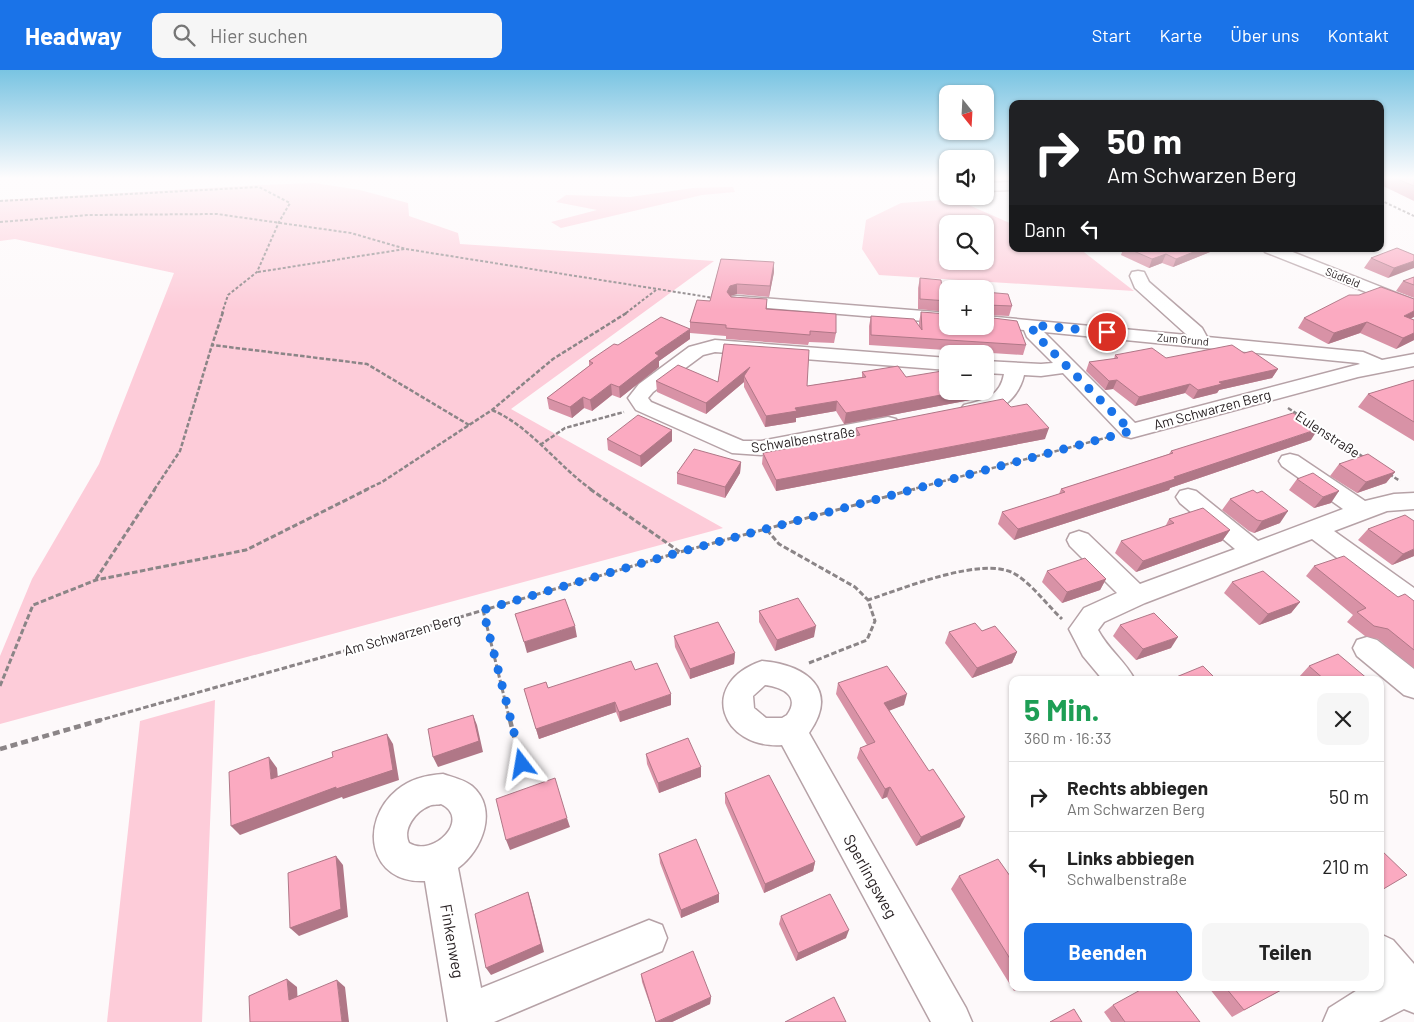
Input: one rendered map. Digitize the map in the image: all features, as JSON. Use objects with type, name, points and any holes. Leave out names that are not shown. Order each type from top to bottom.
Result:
[{"type":"street","name":"Südfeld","points":[[1279,252],[1414,306]]},
{"type":"street","points":[[1138,276],[1141,284],[1195,332],[1199,340]]},
{"type":"street","points":[[737,301],[939,317]]},
{"type":"street","name":"Zum Grund","points":[[994,322],[1199,340],[1363,358],[1379,366]]},
{"type":"street","points":[[1032,325],[1034,333],[1131,431]]},
{"type":"street","points":[[644,406],[638,398],[646,388],[696,351],[715,346],[939,363]]},
{"type":"street","name":"Am Schwarzen Berg","points":[[1131,431],[1267,394],[1379,366],[1414,360]]},
{"type":"street","points":[[994,368],[1041,370],[1066,367]]},
{"type":"street","points":[[947,413],[986,406],[1003,399],[1015,376],[1014,369]]},
{"type":"street","name":"Schwalbenstraße","points":[[644,406],[740,448],[761,448],[908,421]]},
{"type":"street","points":[[1290,461],[1362,511]]},
{"type":"street","points":[[1117,676],[1093,648],[1083,629],[1094,615],[1136,596],[1383,503],[1404,500],[1410,493]]},
{"type":"street","points":[[1188,496],[1255,552]]},
{"type":"street","points":[[1315,529],[1414,602]]},
{"type":"street","points":[[1079,540],[1136,596]]},
{"type":"street","points":[[1367,648],[1414,686]]},
{"type":"street","points":[[762,673],[785,675],[795,681],[802,688],[807,706],[805,715],[799,723],[790,729],[779,732],[767,732],[755,728],[746,721],[740,712],[737,702],[739,692],[744,684],[762,673]]},
{"type":"street","name":"Sperlingsweg","points":[[790,729],[952,1022]]},
{"type":"street","name":"Finkenweg","points":[[439,861],[467,1018]]},
{"type":"street","points":[[467,1018],[650,938]]},
{"type":"street","points":[[1343,1022],[1373,1003],[1412,988],[1384,957]]},
{"type":"path","points":[[275,221],[351,233],[406,249],[656,290],[737,301]]},
{"type":"path","points":[[96,580],[180,451],[228,295],[257,272],[279,222]]},
{"type":"path","points":[[257,272],[406,249]]},
{"type":"path","points":[[0,686],[33,605],[96,580],[246,550],[382,482],[492,410],[553,359],[639,305],[656,290]]},
{"type":"path","points":[[212,345],[367,364],[469,425]]},
{"type":"path","name":"Eulenstraße","points":[[1267,394],[1365,458]]},
{"type":"path","points":[[540,445],[565,428],[644,406]]},
{"type":"path","points":[[492,410],[509,417],[577,480],[680,552]]},
{"type":"path","name":"Am Schwarzen Berg","points":[[0,749],[680,552],[1131,431]]},
{"type":"path","points":[[1381,469],[1410,493]]},
{"type":"path","points":[[766,530],[779,544],[855,587],[868,600],[874,620],[867,640],[801,666],[795,681]]},
{"type":"path","points":[[868,600],[964,570],[988,567],[1014,573],[1062,619],[1083,629]]},
{"type":"path","points":[[483,610],[522,764]]},
{"type":"shaded area","points":[[0,221],[425,221],[458,233],[460,244],[714,261],[511,409],[723,528],[0,724],[0,656],[32,579],[99,464],[174,273],[15,239],[0,241]]},
{"type":"shaded area","points":[[553,221],[589,221],[561,228],[551,222]]},
{"type":"shaded area","points":[[866,221],[939,221],[939,270],[994,270],[994,221],[1006,221],[1009,223],[1009,252],[1084,252],[1134,291],[994,282],[994,280],[959,280],[879,275],[862,249]]},
{"type":"shaded area","points":[[215,700],[202,1022],[107,1022],[140,721]]},
{"type":"building","points":[[1397,248],[1414,255],[1414,261],[1394,268],[1371,258]]},
{"type":"building","points":[[1136,252],[1194,252],[1176,259],[1166,254],[1152,259]]},
{"type":"building","points":[[721,259],[774,262],[770,286],[737,284],[730,286],[727,292],[731,297],[767,299],[766,309],[836,314],[836,333],[810,331],[810,335],[726,328],[726,325],[690,322],[697,300],[710,301]]},
{"type":"building","points":[[1414,277],[1414,285],[1403,281]]},
{"type":"building","points":[[920,278],[941,280],[939,280],[939,300],[920,299]]},
{"type":"building","points":[[1381,287],[1414,299],[1414,311],[1404,316],[1414,320],[1414,333],[1403,338],[1367,322],[1334,333],[1304,318],[1349,295],[1359,295]]},
{"type":"building","points":[[994,293],[1008,294],[1012,306],[994,305]]},
{"type":"building","points":[[921,312],[939,313],[939,335],[994,335],[994,318],[1017,321],[1026,345],[871,335],[871,316],[914,319],[922,330]]},
{"type":"building","points":[[661,317],[690,329],[655,353],[659,356],[619,387],[611,384],[590,400],[583,397],[570,407],[547,398],[593,363],[589,361]]},
{"type":"building","points":[[724,344],[809,350],[807,386],[866,377],[862,372],[898,366],[906,377],[939,372],[939,395],[846,413],[837,401],[795,408],[797,411],[766,416],[744,376],[750,367],[706,403],[656,381],[678,365],[718,382]]},
{"type":"building","points":[[1232,345],[1244,353],[1252,351],[1278,369],[1219,382],[1222,384],[1198,390],[1190,384],[1139,397],[1117,380],[1109,381],[1089,362],[1118,358],[1115,355],[1152,348],[1166,358]]},
{"type":"building","points":[[1414,380],[1414,422],[1368,394]]},
{"type":"building","points":[[1003,399],[1011,407],[1027,404],[1049,428],[776,480],[763,453],[860,435],[856,428]]},
{"type":"building","points":[[1293,413],[1318,429],[1174,477],[1175,479],[1018,529],[1002,512],[1065,492],[1061,489],[1173,453],[1171,451]]},
{"type":"building","points":[[638,415],[672,430],[640,456],[607,439]]},
{"type":"building","points":[[694,449],[741,462],[725,487],[677,473]]},
{"type":"building","points":[[1368,454],[1395,472],[1366,482],[1339,464]]},
{"type":"building","points":[[1313,473],[1339,491],[1323,497],[1297,479]]},
{"type":"building","points":[[1253,490],[1257,493],[1262,491],[1288,511],[1262,521],[1257,520],[1230,499]]},
{"type":"building","points":[[1203,508],[1230,530],[1143,561],[1121,541],[1174,523],[1169,519]]},
{"type":"building","points":[[1405,515],[1414,521],[1414,549],[1403,554],[1368,529]]},
{"type":"building","points":[[1344,556],[1398,597],[1405,594],[1414,601],[1414,650],[1388,629],[1374,626],[1357,612],[1366,608],[1314,566]]},
{"type":"building","points":[[1085,558],[1106,579],[1067,592],[1047,571]]},
{"type":"building","points":[[1263,571],[1300,602],[1268,614],[1232,582]]},
{"type":"building","points":[[798,598],[816,626],[777,640],[759,611]]},
{"type":"building","points":[[565,599],[575,626],[524,642],[515,614]]},
{"type":"building","points":[[1154,613],[1178,637],[1143,649],[1120,625]]},
{"type":"building","points":[[718,622],[735,653],[690,669],[674,636]]},
{"type":"building","points":[[975,623],[982,631],[995,626],[1017,652],[977,668],[949,632]]},
{"type":"building","points":[[1338,654],[1364,676],[1320,676],[1309,666]]},
{"type":"building","points":[[631,661],[635,670],[657,663],[671,694],[619,712],[615,702],[536,729],[524,689],[546,682],[548,688]]},
{"type":"building","points":[[887,666],[907,694],[884,703],[929,771],[933,769],[965,817],[921,837],[890,787],[885,789],[860,748],[875,742],[838,683]]},
{"type":"building","points":[[1203,666],[1213,676],[1179,676]]},
{"type":"building","points":[[473,715],[479,741],[433,757],[428,729]]},
{"type":"building","points":[[387,734],[393,770],[336,789],[336,787],[231,826],[229,772],[269,757],[271,779],[333,757],[332,752]]},
{"type":"building","points":[[688,738],[701,767],[658,783],[646,754]]},
{"type":"building","points":[[769,775],[815,862],[765,884],[725,793]]},
{"type":"building","points":[[555,778],[567,818],[506,840],[496,799]]},
{"type":"building","points":[[696,839],[719,894],[681,910],[659,854]]},
{"type":"building","points":[[1384,853],[1407,875],[1384,889]]},
{"type":"building","points":[[336,856],[341,909],[290,928],[288,873]]},
{"type":"building","points":[[998,859],[1009,875],[1009,957],[959,876]]},
{"type":"building","points":[[528,892],[541,944],[486,968],[475,914]]},
{"type":"building","points":[[830,894],[849,930],[798,953],[781,916]]},
{"type":"building","points":[[693,951],[711,997],[656,1022],[641,974]]},
{"type":"building","points":[[287,979],[289,1000],[337,980],[342,1022],[250,1022],[249,996]]},
{"type":"building","points":[[1139,991],[1176,991],[1200,1022],[1125,1022],[1113,1005]]},
{"type":"building","points":[[1228,991],[1279,991],[1244,1010]]},
{"type":"building","points":[[834,997],[846,1022],[785,1022]]},
{"type":"building","points":[[1074,1009],[1082,1022],[1050,1022]]},
{"type":"route","points":[[522,764],[483,610],[680,552],[1131,431],[1034,333],[1032,325],[1107,332]]}]
